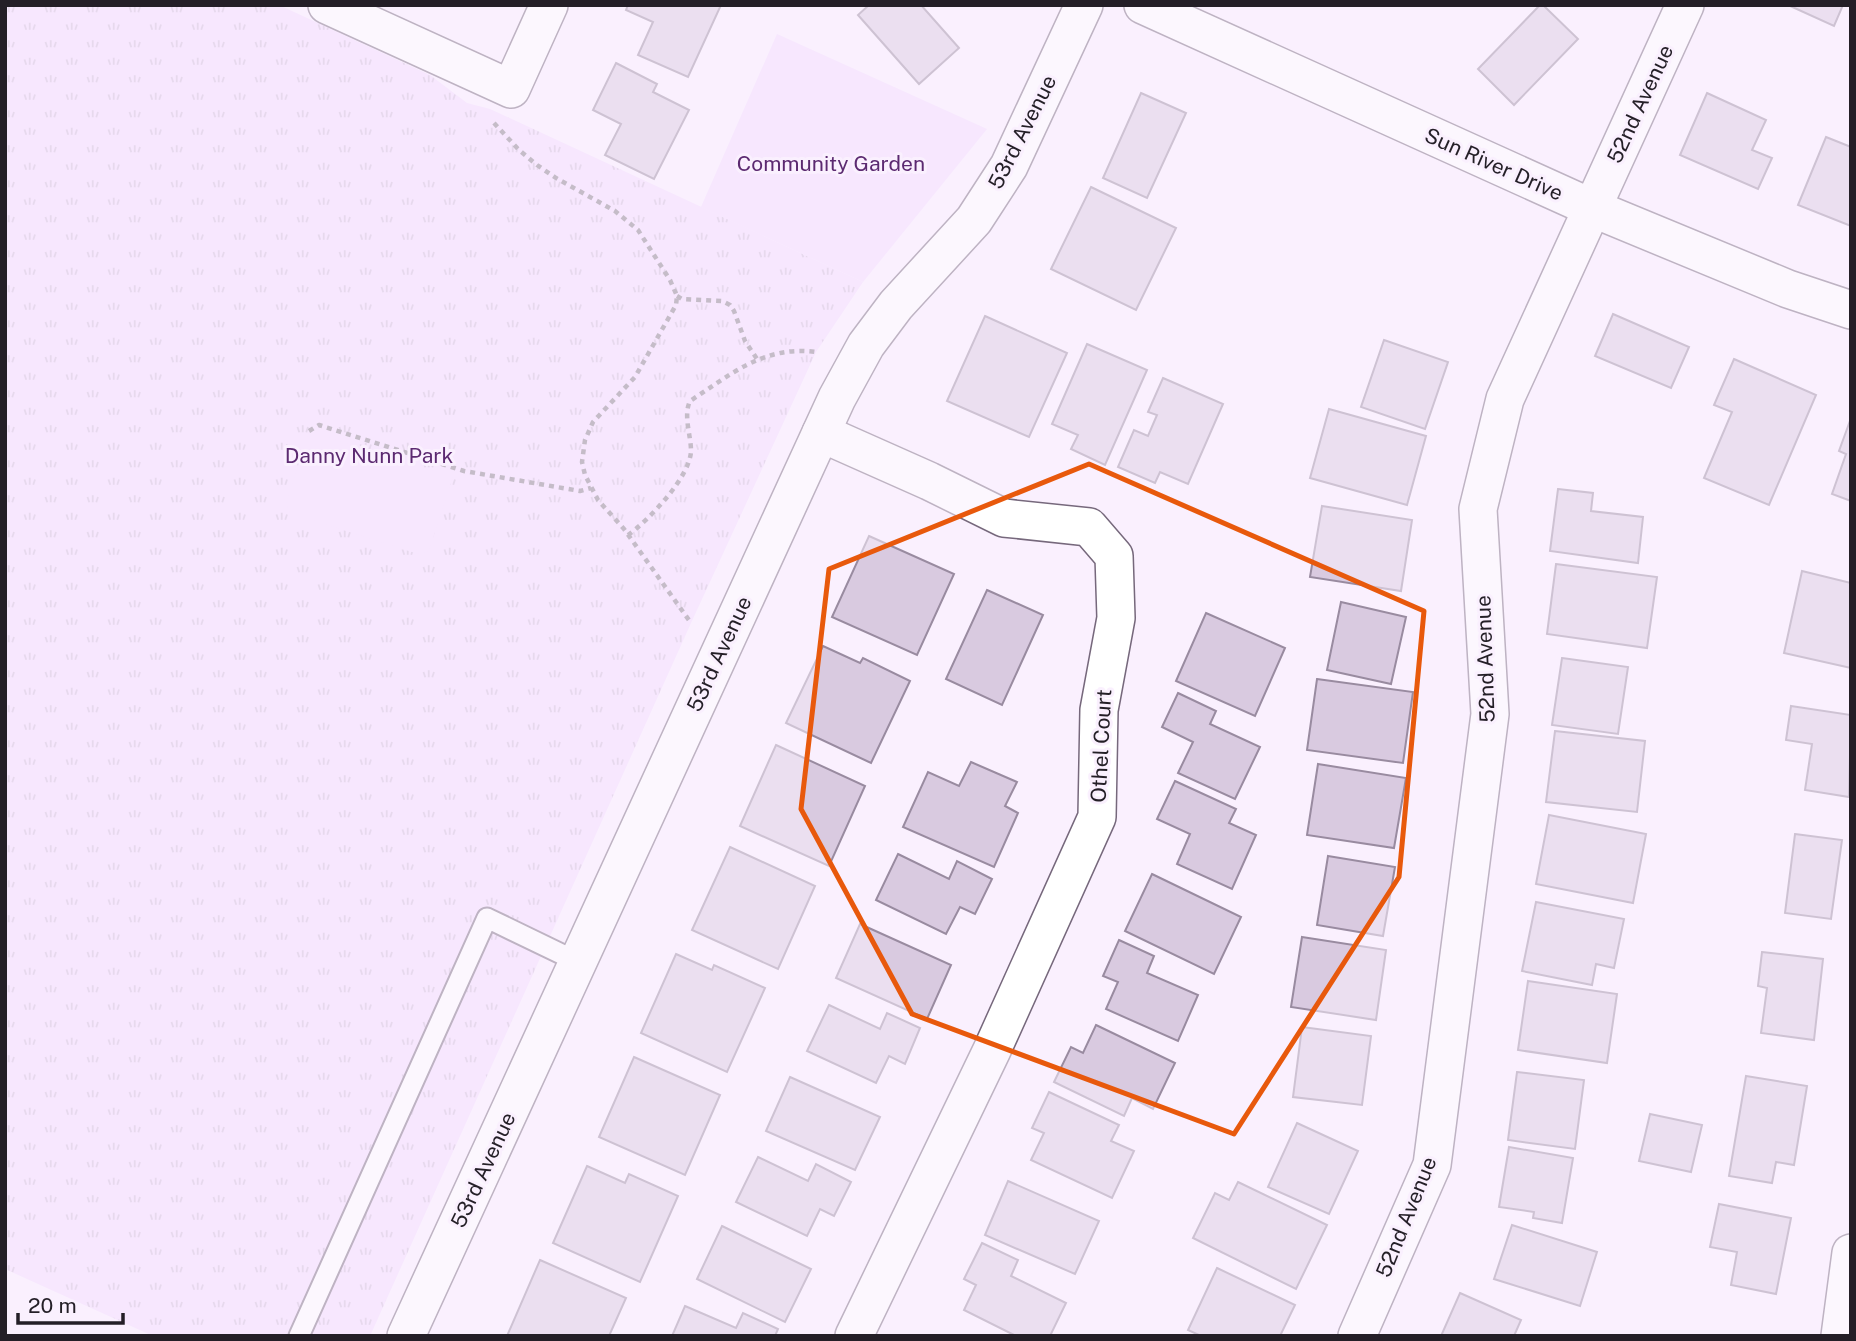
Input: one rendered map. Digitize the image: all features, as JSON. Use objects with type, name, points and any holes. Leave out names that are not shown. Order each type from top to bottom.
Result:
[{"type":"street","points":[[327,5],[500,103],[549,5]]},
{"type":"street","name":"53rd Avenue","points":[[407,1336],[821,433],[866,345],[896,305],[974,220],[1009,166],[1084,5]]},
{"type":"street","name":"Sun River Drive","points":[[1143,5],[1592,208],[1788,289],[1851,310]]},
{"type":"street","name":"52nd Avenue","points":[[1357,1336],[1432,1164],[1490,714],[1478,509],[1505,399],[1685,5]]},
{"type":"street","name":"Othel Court","points":[[821,433],[929,481],[1004,519],[1089,527],[1114,556],[1116,618],[1099,710],[1097,817],[992,1051],[854,1336]]},
{"type":"street","points":[[1840,1336],[1851,1253]]},
{"type":"lane","points":[[299,1336],[487,918],[578,962]]},
{"type":"path","points":[[500,103],[519,150],[537,165],[629,221],[654,253],[677,296],[682,299],[722,300],[730,305],[745,341],[757,359]]},
{"type":"path","points":[[677,296],[676,305],[635,377],[602,411],[587,433],[582,449],[582,462],[591,488],[605,510],[628,534],[691,623]]},
{"type":"path","points":[[628,534],[649,517],[688,467],[691,456],[687,414],[690,401],[743,365],[757,359],[804,351],[816,352]]},
{"type":"path","points":[[309,431],[319,425],[479,474],[580,491],[591,488]]},
{"type":"highlighted area","points":[[1089,464],[1424,611],[1399,877],[1234,1134],[912,1014],[801,809],[829,569]]},
{"type":"green space","name":"Danny Nunn Park","points":[[5,5],[279,5],[430,75],[467,103],[490,109],[863,282],[816,352],[370,1336],[153,1336],[5,1269]]},
{"type":"green space","name":"Community Garden","points":[[777,34],[987,129],[863,282],[701,207]]},
{"type":"green space","points":[[309,431],[453,477],[429,551],[418,554],[290,513],[286,503]]},
{"type":"building","points":[[628,5],[721,5],[688,77],[638,55],[653,22],[626,10]]},
{"type":"building","points":[[869,5],[921,5],[959,48],[919,84],[858,15]]},
{"type":"building","points":[[1540,5],[1578,39],[1514,105],[1478,69]]},
{"type":"building","points":[[1788,5],[1843,5],[1834,26]]},
{"type":"building","points":[[616,63],[657,84],[653,92],[689,110],[654,179],[605,155],[621,124],[593,110]]},
{"type":"building","points":[[1141,93],[1186,113],[1147,198],[1103,178]]},
{"type":"building","points":[[1707,93],[1766,120],[1752,150],[1772,158],[1758,189],[1680,155]]},
{"type":"building","points":[[1826,137],[1851,147],[1851,226],[1798,205]]},
{"type":"building","points":[[1091,187],[1176,228],[1136,310],[1051,269]]},
{"type":"building","points":[[1613,314],[1689,347],[1671,388],[1595,356]]},
{"type":"building","points":[[985,316],[1067,353],[1029,437],[947,401]]},
{"type":"building","points":[[1384,340],[1448,362],[1425,429],[1361,407]]},
{"type":"building","points":[[1087,344],[1147,370],[1105,465],[1071,449],[1078,435],[1052,424]]},
{"type":"building","points":[[1734,359],[1816,395],[1769,505],[1704,478],[1732,412],[1714,405]]},
{"type":"building","points":[[1163,378],[1223,404],[1188,484],[1160,472],[1155,483],[1118,467],[1134,430],[1148,436],[1157,415],[1148,412]]},
{"type":"building","points":[[1329,409],[1426,436],[1407,505],[1310,478]]},
{"type":"building","points":[[1851,418],[1851,501],[1832,494],[1846,454],[1839,451]]},
{"type":"building","points":[[1558,489],[1593,493],[1591,511],[1643,517],[1638,563],[1550,551]]},
{"type":"building","points":[[1322,506],[1412,520],[1401,591],[1310,577]]},
{"type":"building","points":[[869,536],[954,574],[917,655],[832,617]]},
{"type":"building","points":[[1556,564],[1657,577],[1647,648],[1547,634]]},
{"type":"building","points":[[1802,571],[1851,583],[1851,668],[1784,653]]},
{"type":"building","points":[[987,590],[1043,615],[1002,705],[946,679]]},
{"type":"building","points":[[1341,602],[1406,617],[1391,684],[1327,670]]},
{"type":"building","points":[[1206,613],[1285,648],[1255,716],[1176,681]]},
{"type":"building","points":[[823,646],[860,663],[863,658],[910,681],[871,763],[786,723]]},
{"type":"building","points":[[1562,658],[1628,667],[1618,734],[1552,725]]},
{"type":"building","points":[[1317,679],[1413,692],[1403,763],[1307,750]]},
{"type":"building","points":[[1178,693],[1216,711],[1210,724],[1260,747],[1235,799],[1178,773],[1193,742],[1162,727]]},
{"type":"building","points":[[1791,706],[1851,715],[1849,797],[1805,790],[1812,744],[1786,740]]},
{"type":"building","points":[[1555,731],[1645,741],[1637,812],[1546,802]]},
{"type":"building","points":[[776,745],[865,786],[829,866],[740,826]]},
{"type":"building","points":[[971,762],[1017,782],[1005,806],[1018,813],[994,867],[903,827],[928,772],[959,786]]},
{"type":"building","points":[[1318,764],[1406,778],[1394,848],[1307,835]]},
{"type":"building","points":[[1175,781],[1236,809],[1229,823],[1256,835],[1232,889],[1177,864],[1190,834],[1157,819]]},
{"type":"building","points":[[1549,815],[1646,834],[1633,903],[1536,884]]},
{"type":"building","points":[[1795,834],[1842,840],[1831,919],[1785,913]]},
{"type":"building","points":[[730,847],[815,886],[778,969],[692,930]]},
{"type":"building","points":[[898,854],[949,879],[957,861],[992,879],[975,914],[960,907],[946,934],[876,900]]},
{"type":"building","points":[[1328,856],[1395,867],[1383,936],[1317,925]]},
{"type":"building","points":[[1152,874],[1241,917],[1214,974],[1125,931]]},
{"type":"building","points":[[1536,902],[1624,919],[1614,968],[1596,964],[1592,985],[1522,971]]},
{"type":"building","points":[[860,924],[951,965],[927,1019],[836,978]]},
{"type":"building","points":[[1302,937],[1386,950],[1376,1020],[1291,1007]]},
{"type":"building","points":[[1119,940],[1154,956],[1147,973],[1198,995],[1178,1041],[1106,1009],[1118,982],[1103,976]]},
{"type":"building","points":[[1762,952],[1823,959],[1814,1040],[1761,1033],[1767,988],[1758,986]]},
{"type":"building","points":[[676,954],[712,970],[714,965],[765,988],[727,1072],[641,1033]]},
{"type":"building","points":[[1528,981],[1617,994],[1607,1063],[1518,1050]]},
{"type":"building","points":[[829,1005],[880,1029],[887,1013],[920,1028],[905,1064],[889,1056],[876,1083],[807,1051]]},
{"type":"building","points":[[1096,1025],[1175,1063],[1153,1109],[1132,1098],[1124,1116],[1054,1082],[1071,1047],[1083,1053]]},
{"type":"building","points":[[1302,1027],[1371,1036],[1362,1105],[1293,1097]]},
{"type":"building","points":[[634,1057],[720,1095],[685,1175],[599,1137]]},
{"type":"building","points":[[1517,1072],[1584,1080],[1575,1149],[1508,1140]]},
{"type":"building","points":[[1746,1076],[1807,1086],[1794,1165],[1776,1162],[1772,1183],[1729,1176]]},
{"type":"building","points":[[790,1077],[880,1117],[855,1170],[766,1131]]},
{"type":"building","points":[[1049,1092],[1119,1125],[1111,1141],[1134,1151],[1112,1198],[1031,1160],[1044,1133],[1032,1128]]},
{"type":"building","points":[[1650,1114],[1702,1125],[1691,1172],[1639,1161]]},
{"type":"building","points":[[1297,1123],[1358,1151],[1329,1214],[1268,1187]]},
{"type":"building","points":[[1509,1147],[1573,1158],[1562,1223],[1533,1218],[1534,1212],[1499,1207]]},
{"type":"building","points":[[758,1157],[808,1181],[816,1164],[851,1182],[834,1216],[820,1209],[807,1236],[736,1202]]},
{"type":"building","points":[[587,1166],[625,1183],[629,1174],[678,1196],[640,1282],[553,1243]]},
{"type":"building","points":[[1008,1181],[1099,1221],[1075,1274],[985,1235]]},
{"type":"building","points":[[1238,1182],[1327,1225],[1296,1289],[1193,1238],[1215,1193],[1229,1200]]},
{"type":"building","points":[[1719,1204],[1791,1218],[1776,1294],[1731,1285],[1737,1252],[1710,1247]]},
{"type":"building","points":[[1512,1225],[1597,1252],[1580,1306],[1494,1279]]},
{"type":"building","points":[[722,1226],[811,1269],[785,1322],[697,1279]]},
{"type":"building","points":[[982,1243],[1018,1260],[1011,1276],[1066,1303],[1050,1336],[1016,1336],[964,1310],[976,1285],[964,1279]]},
{"type":"building","points":[[540,1260],[626,1298],[609,1336],[507,1336]]},
{"type":"building","points":[[1217,1268],[1295,1305],[1280,1336],[1201,1336],[1188,1330]]},
{"type":"building","points":[[1460,1293],[1521,1320],[1514,1336],[1441,1336]]},
{"type":"building","points":[[685,1306],[736,1328],[743,1313],[778,1329],[775,1336],[672,1336]]}]
